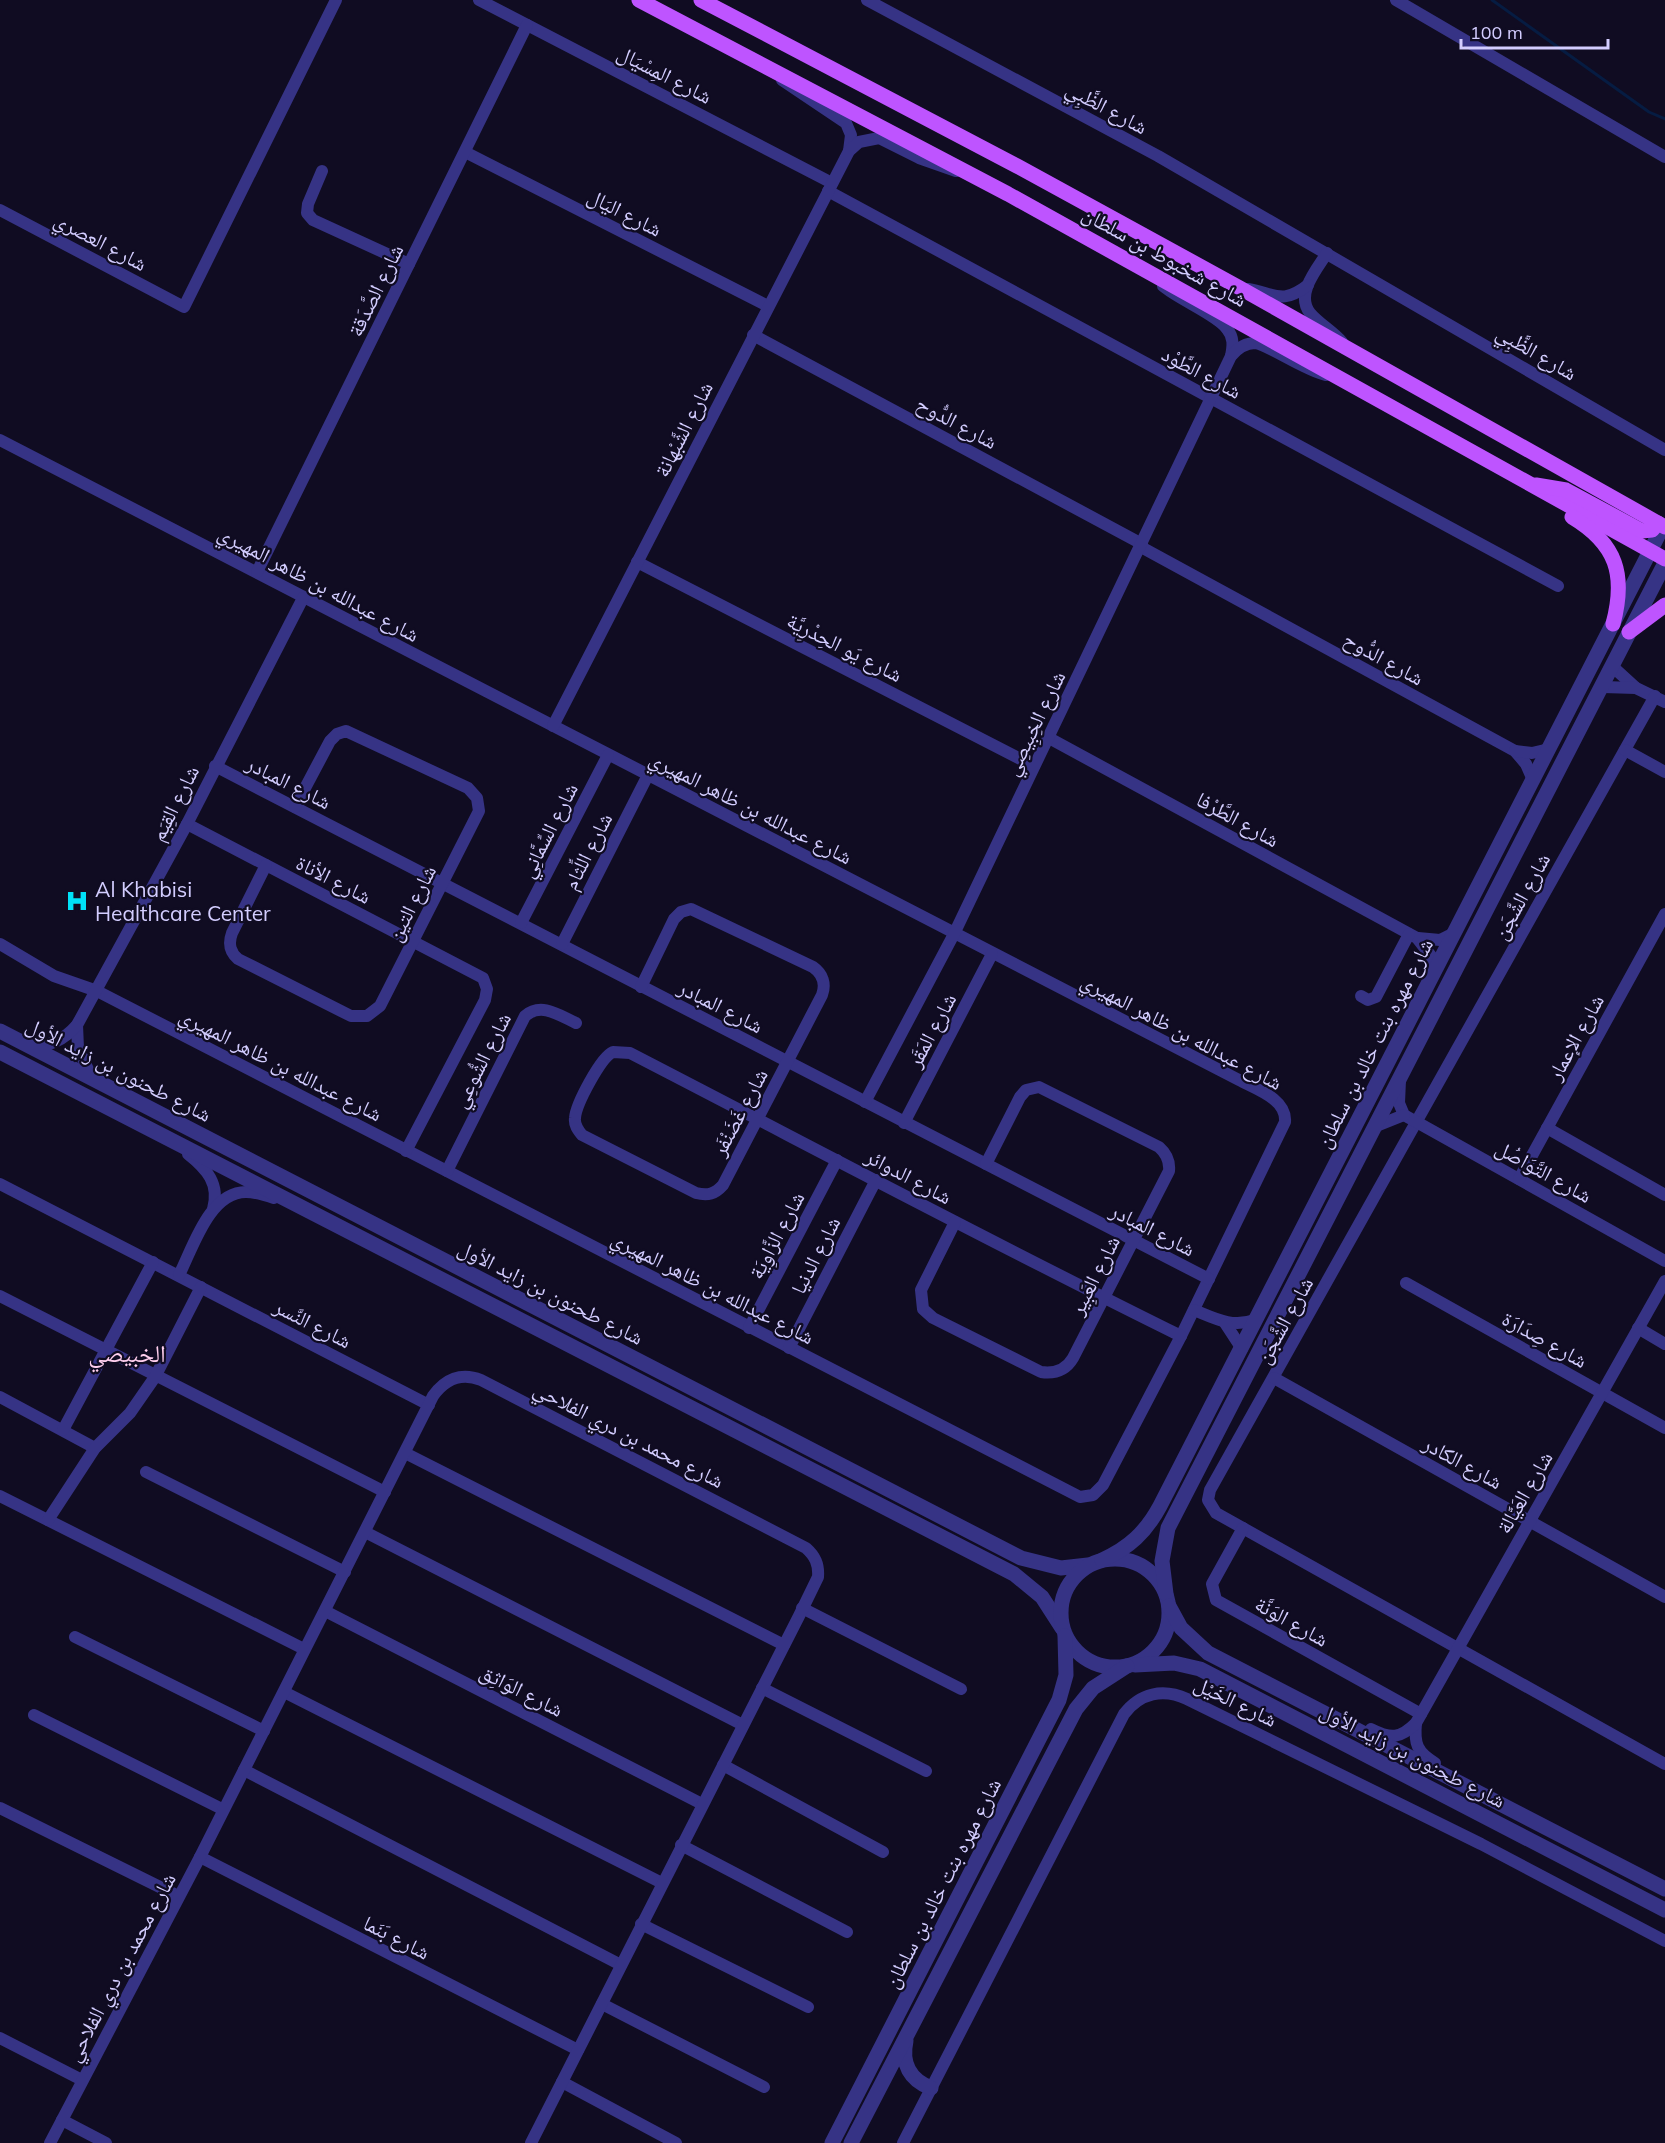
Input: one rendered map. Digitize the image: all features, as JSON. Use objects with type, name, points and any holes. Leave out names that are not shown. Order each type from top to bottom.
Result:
[{"type":"main road","name":"شارع شخبوط بن سلطان","points":[[639,0],[969,173],[1345,379],[1533,486],[1658,548],[1665,561]]},
{"type":"main road","name":"شارع شخبوط بن سلطان","points":[[701,0],[1007,161],[1240,288],[1662,525]]},
{"type":"main road","points":[[1451,439],[1486,466],[1581,522],[1603,542],[1615,563],[1620,581],[1620,599],[1613,624]]},
{"type":"main road","points":[[1533,486],[1566,490],[1642,531],[1652,530],[1662,525]]},
{"type":"main road","points":[[1629,632],[1665,605]]},
{"type":"street","name":"شارع العصري","points":[[0,210],[184,308],[336,0]]},
{"type":"street","name":"شارع المِسْيَال","points":[[479,0],[830,187]]},
{"type":"street","name":"شارع الظَّبِي","points":[[867,0],[1158,156],[1665,450]]},
{"type":"street","points":[[1396,0],[1665,157]]},
{"type":"street","name":"شارع الصَّدَقة","points":[[257,572],[527,25]]},
{"type":"street","points":[[765,65],[794,90],[846,123],[850,135],[849,151]]},
{"type":"street","points":[[849,151],[859,142],[879,138],[930,163],[969,173]]},
{"type":"street","name":"شارع الشَّبْهانة","points":[[553,726],[849,151]]},
{"type":"street","name":"شارع اليَال","points":[[465,152],[768,306]]},
{"type":"street","points":[[322,171],[308,204],[307,213],[313,220],[409,264]]},
{"type":"street","name":"شارع الطَّوْد","points":[[830,187],[1209,398],[1558,586]]},
{"type":"street","points":[[1326,253],[1308,285],[1305,299],[1309,312],[1346,347]]},
{"type":"street","points":[[1147,270],[1176,296],[1223,324],[1231,336],[1231,356]]},
{"type":"street","points":[[1240,288],[1282,298],[1295,294],[1308,285]]},
{"type":"street","name":"شارع الدُّوح","points":[[753,335],[1515,751],[1526,764],[1533,780]]},
{"type":"street","points":[[1231,356],[1241,347],[1260,344],[1300,367],[1345,379]]},
{"type":"street","name":"شارع الخِبِيصِي","points":[[865,1102],[954,934],[1142,546],[1209,398],[1231,356]]},
{"type":"street","name":"شارع عبدالله بن ظاهر المهيري","points":[[0,440],[992,954],[1229,1074],[1282,1107],[1286,1114],[1284,1125],[1209,1280],[1103,1485],[1093,1496],[1085,1497],[1070,1494],[97,991],[54,976],[0,944]]},
{"type":"street","name":"شارع مهره بنت خالد بن سلطان","points":[[1095,1562],[1131,1544],[1153,1519],[1613,624],[1658,548],[1662,525]]},
{"type":"street","name":"شارع مهره بنت خالد بن سلطان","points":[[1167,1600],[1162,1561],[1168,1528],[1603,687],[1665,561]]},
{"type":"street","name":"شارع يَو الحِدْرِيَّة","points":[[637,562],[1034,766]]},
{"type":"street","name":"شارع القِيَم","points":[[30,1047],[62,1040],[77,1025],[187,824],[303,598]]},
{"type":"street","points":[[1613,667],[1636,688],[1660,699]]},
{"type":"street","points":[[1603,687],[1636,688]]},
{"type":"street","name":"شارع الشَّجَن","points":[[1660,699],[1625,750],[1208,1495],[1212,1510],[1665,1764]]},
{"type":"street","name":"شارع التين","points":[[266,865],[229,940],[232,951],[238,959],[351,1016],[361,1017],[372,1014],[380,1006],[477,817],[477,798],[468,788],[346,731],[337,734],[330,741],[295,807]]},
{"type":"street","name":"شارع الطَّرْفا","points":[[1049,738],[1413,936],[1428,949],[1435,971]]},
{"type":"street","points":[[1515,751],[1532,753],[1549,749]]},
{"type":"street","points":[[1625,750],[1665,772]]},
{"type":"street","name":"شارع السِّمَّانِي","points":[[521,923],[609,755]]},
{"type":"street","name":"شارع المبادر","points":[[215,766],[1209,1280]]},
{"type":"street","name":"شارع اللِّثام","points":[[562,944],[648,775]]},
{"type":"street","name":"شارع الأناة","points":[[187,824],[479,974],[485,983],[487,994],[406,1151]]},
{"type":"street","name":"شارع غَضَنْفَر","points":[[619,1050],[608,1054],[601,1063],[576,1114],[578,1131],[696,1193],[711,1194],[723,1185],[824,990],[821,974],[813,967],[691,909],[681,912],[674,919],[641,987]]},
{"type":"street","name":"شارع الإعمار","points":[[1519,1179],[1661,931],[1665,914]]},
{"type":"street","points":[[1361,996],[1368,1000],[1376,997],[1413,936],[1432,941],[1454,933]]},
{"type":"street","name":"شارع المَقَر","points":[[904,1123],[992,954]]},
{"type":"street","name":"شارع الشُّوعِي","points":[[447,1171],[525,1016],[530,1011],[544,1009],[576,1023]]},
{"type":"street","points":[[77,1025],[81,1059],[93,1079]]},
{"type":"street","name":"شارع طحنون بن زايد الأول","points":[[0,1031],[1021,1558],[1061,1568],[1095,1562]]},
{"type":"street","name":"شارع الدوائر","points":[[619,1050],[630,1053],[1104,1299],[1181,1336]]},
{"type":"street","name":"شارع طحنون بن زايد الأول","points":[[0,1052],[1014,1574],[1042,1597],[1064,1632]]},
{"type":"street","points":[[1374,1127],[1404,1115],[1399,1103],[1400,1077]]},
{"type":"street","name":"شارع العَبِير","points":[[955,1222],[921,1290],[923,1309],[933,1318],[1041,1372],[1052,1373],[1071,1362],[1169,1171],[1168,1158],[1159,1147],[1038,1087],[1026,1090],[1020,1097],[986,1164]]},
{"type":"street","name":"شارع التَّوَاصُل","points":[[1404,1115],[1665,1261]]},
{"type":"street","points":[[1547,1128],[1665,1195]]},
{"type":"street","points":[[173,1142],[208,1172],[215,1191],[212,1211],[179,1275]]},
{"type":"street","name":"شارع الزَّاوِيَة","points":[[749,1328],[837,1160]]},
{"type":"street","name":"شارع الدنيا","points":[[789,1348],[876,1180]]},
{"type":"street","name":"شارع النَّسر","points":[[0,1184],[429,1405]]},
{"type":"street","points":[[212,1211],[227,1197],[246,1192],[292,1202]]},
{"type":"street","points":[[63,1430],[153,1262]]},
{"type":"street","name":"شارع العَيَّالة","points":[[1419,1718],[1665,1281]]},
{"type":"street","name":"شارع صِدَارَة","points":[[1406,1283],[1665,1428]]},
{"type":"street","points":[[48,1520],[95,1448],[130,1413],[155,1377],[201,1287]]},
{"type":"street","points":[[0,1296],[155,1377],[385,1492]]},
{"type":"street","points":[[1194,1310],[1225,1323],[1240,1324],[1255,1320]]},
{"type":"street","points":[[1225,1323],[1242,1349]]},
{"type":"street","points":[[1638,1328],[1665,1344]]},
{"type":"street","name":"شارع محمد بن دري الفلاحي","points":[[50,2143],[177,1896],[200,1857],[222,1809],[284,1692],[429,1405],[439,1388],[447,1381],[464,1376],[473,1377],[806,1548],[819,1569],[818,1576],[784,1645],[531,2143]]},
{"type":"street","name":"شارع الكادر","points":[[1274,1378],[1665,1597]]},
{"type":"street","points":[[0,1396],[95,1448]]},
{"type":"street","points":[[405,1453],[784,1645]]},
{"type":"street","points":[[146,1472],[345,1572]]},
{"type":"street","points":[[0,1496],[304,1650]]},
{"type":"street","name":"شارع الوَنَّة","points":[[1243,1528],[1212,1584],[1216,1600],[1419,1718]]},
{"type":"street","points":[[365,1532],[743,1725]]},
{"type":"street","points":[[1128,1560],[1140,1565],[1155,1577],[1167,1600],[1169,1621],[1163,1638],[1152,1653],[1131,1665],[1115,1667],[1091,1662],[1072,1646],[1064,1632],[1060,1608],[1065,1591],[1074,1576],[1095,1562],[1128,1560]]},
{"type":"street","name":"شارع طحنون بن زايد الأول","points":[[1167,1600],[1185,1633],[1208,1653],[1665,1889]]},
{"type":"street","points":[[802,1608],[961,1689]]},
{"type":"street","name":"شارع الوَاثِق","points":[[325,1611],[702,1804]]},
{"type":"street","name":"شارع مهره بنت خالد بن سلطان","points":[[832,2143],[1059,1700],[1066,1675],[1064,1632]]},
{"type":"street","points":[[75,1637],[264,1731]]},
{"type":"street","name":"شارع طحنون بن زايد الأول","points":[[1131,1665],[1174,1663],[1206,1672],[1665,1910]]},
{"type":"street","name":"شارع مهره بنت خالد بن سلطان","points":[[852,2143],[1076,1709],[1093,1688],[1131,1665]]},
{"type":"street","points":[[762,1688],[926,1771]]},
{"type":"street","points":[[284,1692],[662,1883]]},
{"type":"street","name":"شارع الخَيْل","points":[[903,2143],[1124,1714],[1139,1700],[1159,1693],[1181,1696],[1227,1718],[1470,1839],[1665,1941]]},
{"type":"street","points":[[1320,1710],[1392,1737],[1403,1735],[1419,1718]]},
{"type":"street","points":[[34,1715],[222,1809]]},
{"type":"street","points":[[1419,1718],[1415,1744],[1423,1756],[1472,1783],[1494,1801]]},
{"type":"street","points":[[723,1765],[883,1852]]},
{"type":"street","points":[[244,1770],[621,1965]]},
{"type":"street","points":[[0,1808],[177,1896]]},
{"type":"street","points":[[681,1845],[847,1932]]},
{"type":"street","name":"شارع بَنَما","points":[[200,1857],[578,2050]]},
{"type":"street","points":[[641,1924],[808,2007]]},
{"type":"street","points":[[602,2004],[764,2087]]},
{"type":"street","points":[[910,2028],[904,2056],[906,2065],[915,2080],[931,2088]]},
{"type":"street","points":[[0,2037],[82,2080]]},
{"type":"street","points":[[562,2082],[676,2143]]},
{"type":"street","points":[[62,2120],[106,2143]]},
{"type":"waterway","points":[[1492,0],[1649,112],[1665,119]]},
{"type":"place","name":"Al Khabisi Healthcare Center","points":[[77,901]]},
{"type":"district","name":"الخبيصي","points":[[127,1353]]}]
